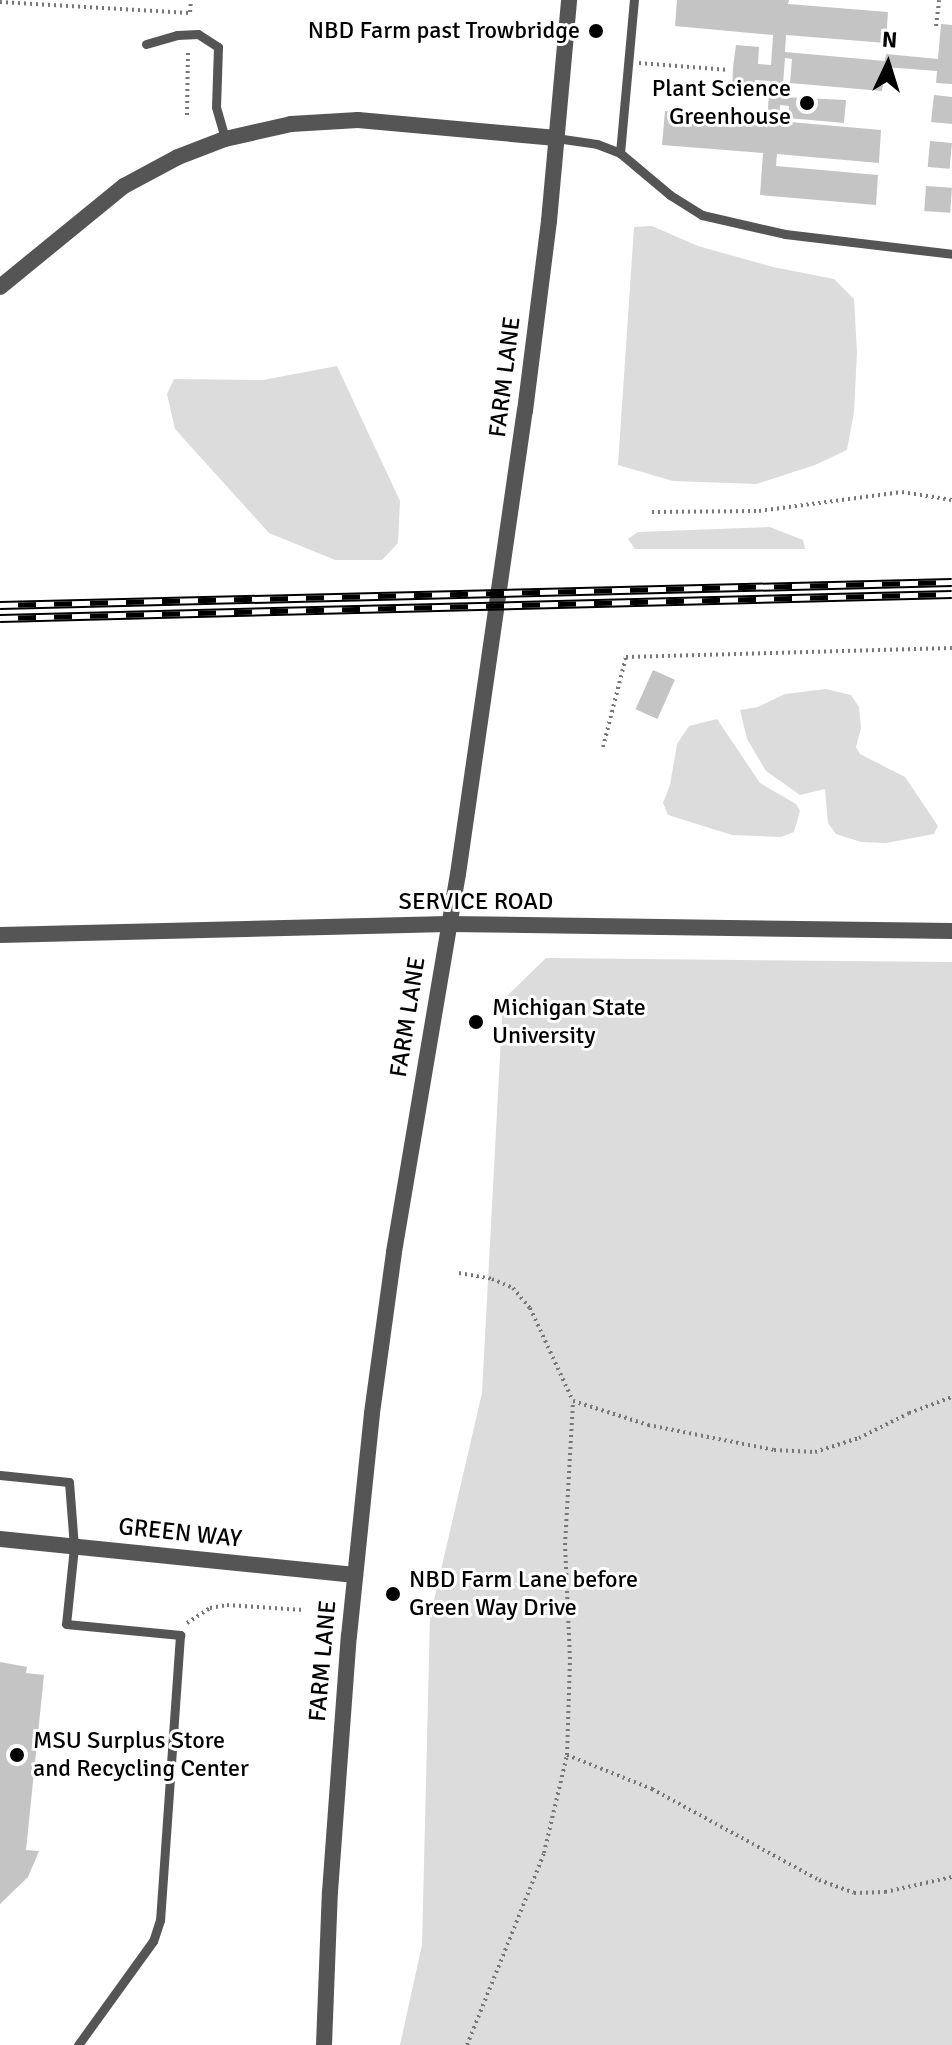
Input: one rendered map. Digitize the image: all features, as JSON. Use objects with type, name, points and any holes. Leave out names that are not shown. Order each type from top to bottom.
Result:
[{"type":"street","name":"FARM LANE","points":[[324,2045],[330,1892],[355,1575],[394,1252],[448,924],[525,411],[569,0]]},
{"type":"street","points":[[0,287],[124,186],[178,157],[225,139],[291,124],[358,120],[556,138]]},
{"type":"street","name":"SERVICE ROAD","points":[[0,935],[448,924],[952,931]]},
{"type":"street","name":"GREEN WAY","points":[[0,1539],[355,1575]]},
{"type":"lane","points":[[620,153],[634,0]]},
{"type":"lane","points":[[146,44],[188,34],[205,36],[218,47],[216,107],[225,139]]},
{"type":"lane","points":[[556,138],[597,144],[620,153],[670,195],[702,215],[785,234],[952,254]]},
{"type":"lane","points":[[0,1475],[69,1482],[74,1547],[66,1624],[180,1635],[160,1920],[153,1941],[78,2045]]},
{"type":"path","points":[[83,7],[88,0]]},
{"type":"path","points":[[187,115],[191,0]]},
{"type":"path","points":[[936,26],[939,0]]},
{"type":"path","points":[[0,2],[190,13]]},
{"type":"path","points":[[629,62],[729,70]]},
{"type":"path","points":[[652,512],[759,511],[902,492],[952,500]]},
{"type":"path","points":[[603,747],[626,657],[952,648]]},
{"type":"path","points":[[459,1273],[492,1279],[513,1288],[530,1308],[573,1401],[565,1545],[570,1659],[567,1755],[544,1853],[467,2045]]},
{"type":"path","points":[[573,1401],[648,1425],[774,1450],[815,1452],[859,1438],[909,1413],[952,1397]]},
{"type":"path","points":[[180,1635],[188,1621],[210,1608],[227,1605],[304,1610]]},
{"type":"path","points":[[567,1755],[652,1789],[819,1880],[854,1893],[885,1892],[952,1877]]},
{"type":"shaded area","points":[[652,226],[698,246],[773,267],[834,279],[854,299],[857,352],[854,412],[847,450],[815,465],[757,484],[673,481],[618,465],[634,227]]},
{"type":"shaded area","points":[[337,366],[400,501],[398,543],[382,560],[335,560],[269,533],[175,429],[167,394],[174,379],[263,380]]},
{"type":"shaded area","points":[[770,527],[803,540],[805,549],[635,549],[628,539],[638,532]]},
{"type":"shaded area","points":[[826,689],[851,695],[859,707],[861,728],[856,747],[860,754],[905,777],[938,826],[934,834],[886,843],[861,842],[836,834],[828,823],[825,789],[800,795],[766,771],[747,739],[740,710],[758,707],[785,694]]},
{"type":"shaded area","points":[[717,719],[760,783],[796,804],[800,811],[794,832],[781,837],[732,835],[668,815],[663,803],[670,785],[677,744],[689,726]]},
{"type":"shaded area","points":[[546,958],[952,962],[952,2045],[400,2045],[422,1945],[430,1617],[482,1393],[503,1000]]},
{"type":"building","name":"Plant Science Greenhouse","points":[[677,0],[789,0],[788,4],[888,12],[886,43],[786,35],[785,52],[885,61],[886,54],[938,59],[941,24],[952,25],[952,84],[936,83],[937,71],[885,67],[882,91],[790,83],[792,59],[785,58],[782,97],[846,100],[844,123],[788,118],[789,106],[780,105],[779,121],[881,130],[879,163],[777,154],[776,166],[878,175],[876,205],[760,195],[763,153],[662,145],[665,111],[767,120],[770,81],[755,80],[754,98],[732,96],[733,67],[736,45],[759,47],[758,64],[771,65],[773,35],[675,26]]},
{"type":"building","points":[[934,95],[952,97],[952,124],[931,122]]},
{"type":"building","points":[[930,141],[952,143],[950,169],[928,167]]},
{"type":"building","points":[[926,186],[952,188],[950,213],[924,211]]},
{"type":"building","points":[[653,670],[675,680],[657,719],[636,709]]},
{"type":"building","name":"MSU Surplus Store and Recycling Center","points":[[0,1662],[27,1667],[26,1673],[44,1675],[26,1850],[39,1851],[28,1877],[0,1904]]},
{"type":"railway","points":[[0,605],[952,582]]},
{"type":"railway","points":[[0,618],[952,594]]},
{"type":"place","name":"NBD Farm past Trowbridge","points":[[596,31]]},
{"type":"place","name":"Plant Science Greenhouse","points":[[807,103]]},
{"type":"place","name":"Michigan State University","points":[[476,1022]]},
{"type":"place","name":"NBD Farm Lane before Green Way Drive","points":[[393,1594]]},
{"type":"place","name":"MSU Surplus Store and Recycling Center","points":[[17,1755]]}]
